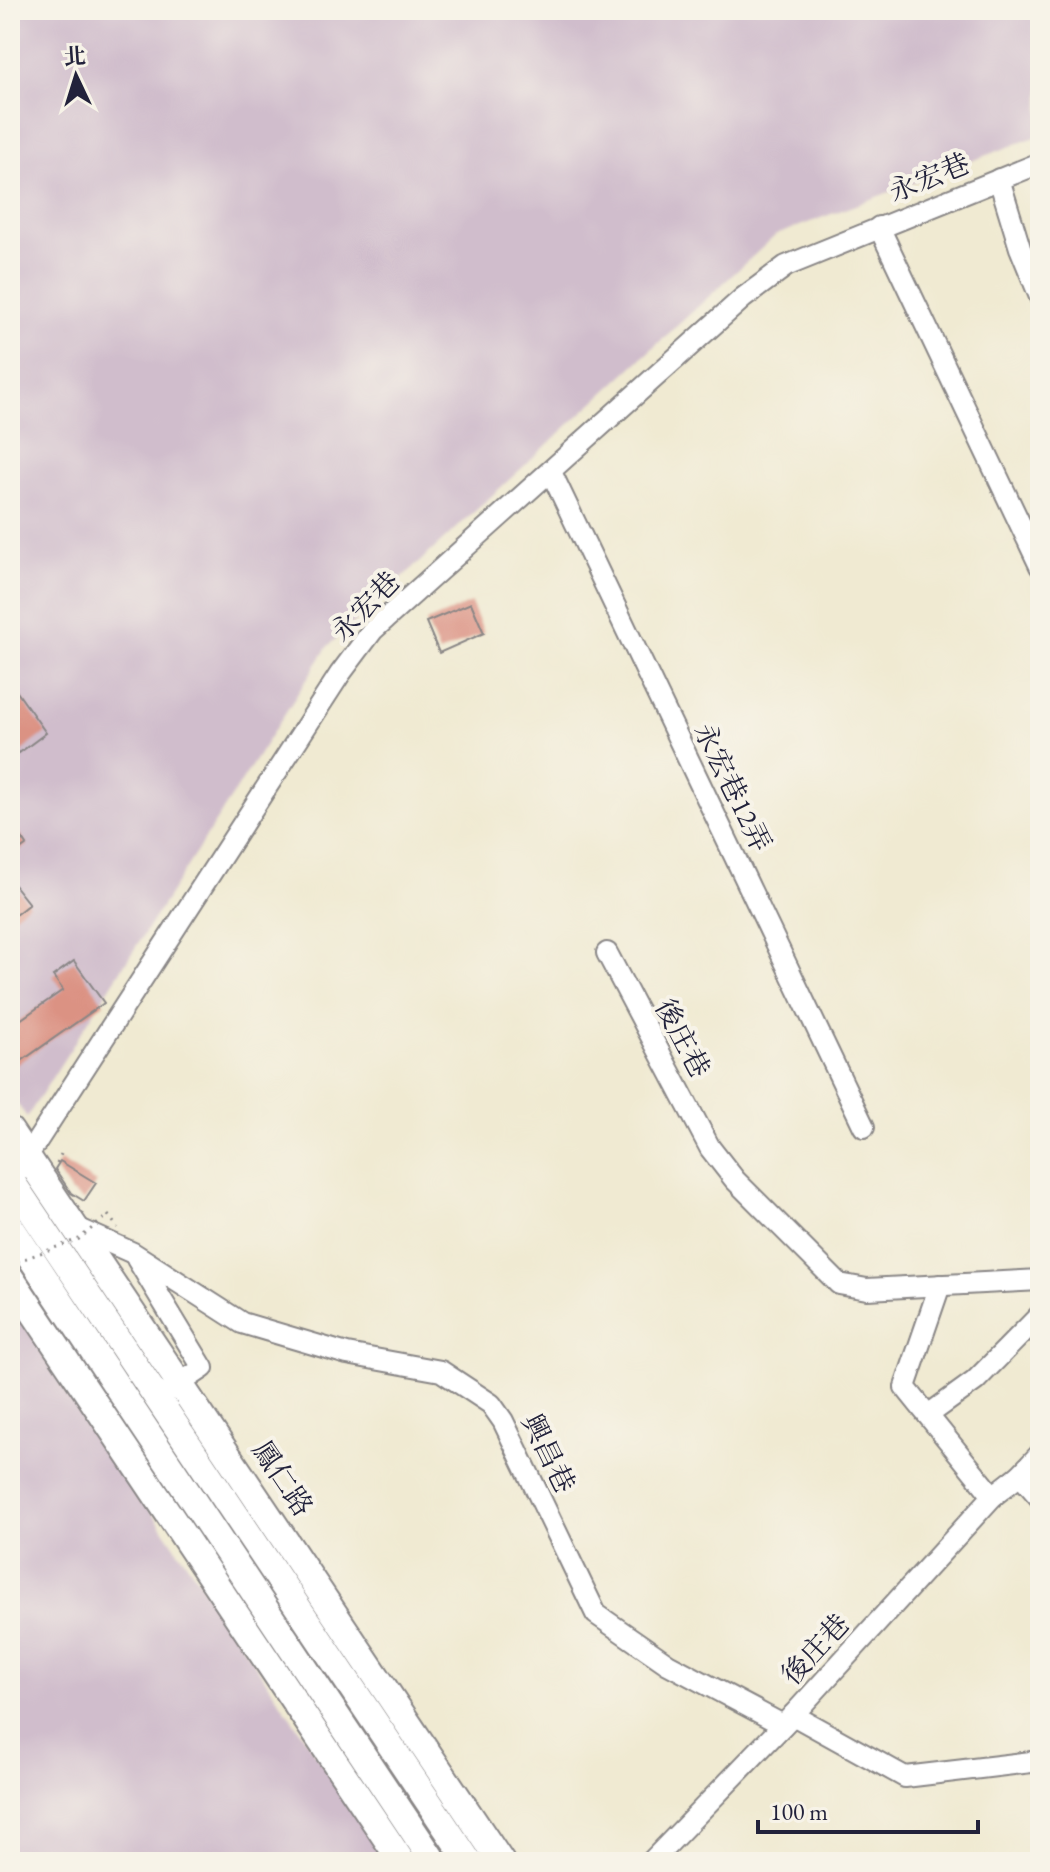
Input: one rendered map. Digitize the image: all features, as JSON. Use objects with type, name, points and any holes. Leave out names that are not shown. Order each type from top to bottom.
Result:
[{"type":"main road","name":"鳳仁路","points":[[10,1131],[14,1175],[156,1398],[469,1862]]},
{"type":"main road","name":"鳳仁路","points":[[14,1175],[77,1228],[501,1862]]},
{"type":"main road","points":[[10,1226],[434,1862]]},
{"type":"main road","points":[[10,1277],[402,1862]]},
{"type":"street","name":"永宏巷","points":[[14,1175],[340,674],[373,630],[743,298],[786,266],[1040,163]]},
{"type":"street","name":"永宏巷","points":[[999,179],[1020,248],[1040,297]]},
{"type":"street","name":"永宏巷","points":[[879,227],[1040,566]]},
{"type":"street","name":"永宏巷12弄","points":[[551,472],[864,1127]]},
{"type":"street","name":"後庄巷","points":[[607,953],[710,1148],[735,1180],[839,1284],[867,1289],[1040,1280]]},
{"type":"street","name":"興昌巷","points":[[77,1228],[133,1253],[242,1323],[347,1354],[441,1371],[491,1404],[503,1421],[596,1614],[668,1664],[905,1777],[1040,1761]]},
{"type":"street","points":[[133,1253],[203,1368],[156,1398]]},
{"type":"street","points":[[940,1285],[905,1387],[993,1496]]},
{"type":"street","points":[[928,1415],[975,1381],[1040,1315]]},
{"type":"street","name":"後庄巷","points":[[651,1862],[788,1720],[993,1496],[1040,1454]]},
{"type":"street","points":[[1020,1475],[1040,1498]]},
{"type":"path","points":[[10,1264],[79,1239],[108,1215]]},
{"type":"shaded area","points":[[10,10],[1040,10],[1040,135],[776,235],[328,646],[27,1117],[10,1095]]},
{"type":"shaded area","points":[[10,1302],[342,1793],[388,1862],[10,1862]]},
{"type":"building","points":[[471,603],[484,633],[439,653],[426,622]]},
{"type":"building","points":[[10,682],[46,733],[19,753],[10,740]]},
{"type":"building","points":[[10,820],[27,845],[10,857]]},
{"type":"building","points":[[10,880],[29,904],[10,919]]},
{"type":"building","points":[[74,961],[104,1003],[10,1069],[10,1027],[63,990],[53,976]]},
{"type":"building","points":[[60,1161],[96,1183],[84,1201],[71,1193],[55,1169]]}]
